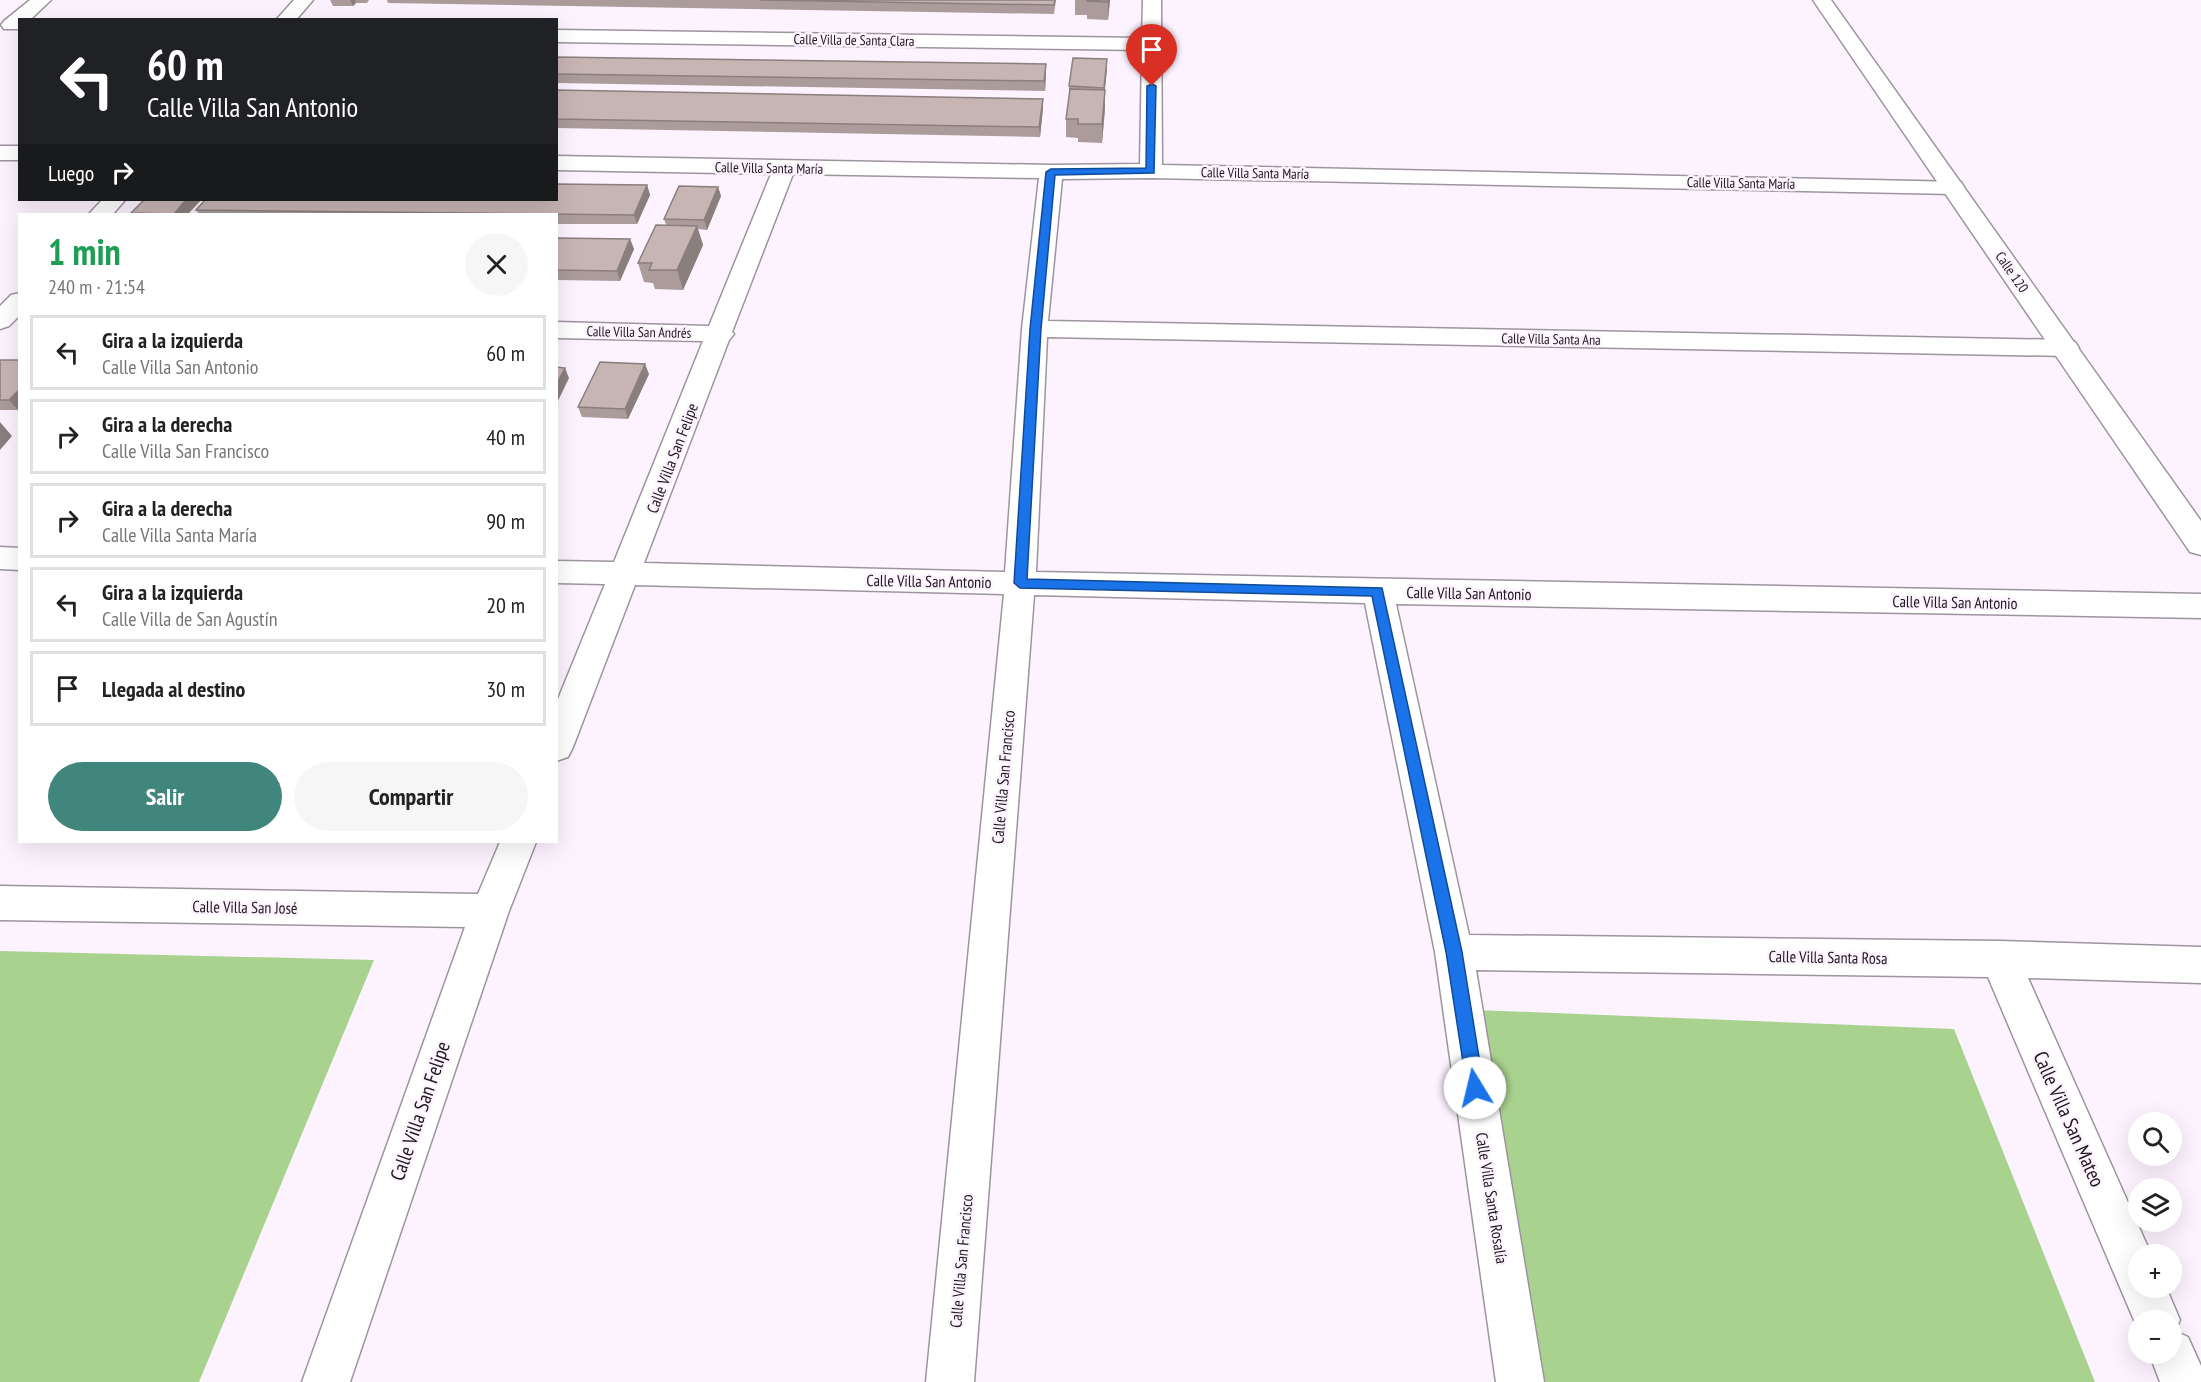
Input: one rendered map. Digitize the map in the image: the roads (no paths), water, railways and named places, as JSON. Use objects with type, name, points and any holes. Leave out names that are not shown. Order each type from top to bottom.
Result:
[{"type":"street","points":[[19,18],[42,0]]},
{"type":"street","points":[[287,18],[303,0]]},
{"type":"street","points":[[1151,171],[1152,0]]},
{"type":"street","name":"Calle 120","points":[[1822,0],[2201,544]]},
{"type":"street","name":"Calle Villa de Santa Clara","points":[[558,36],[1152,44]]},
{"type":"street","points":[[0,153],[18,153]]},
{"type":"street","name":"Calle Villa Santa María","points":[[558,163],[1051,172],[1151,171],[1953,187]]},
{"type":"street","name":"Calle Villa San Felipe","points":[[558,742],[627,574],[784,168]]},
{"type":"street","name":"Calle Villa San Francisco","points":[[950,1382],[1020,583],[1035,329],[1051,172]]},
{"type":"street","points":[[101,213],[113,201]]},
{"type":"street","name":"Calle Villa Santa Ana","points":[[1035,329],[2066,348]]},
{"type":"street","name":"Calle Villa San Andrés","points":[[558,330],[721,334]]},
{"type":"street","points":[[0,558],[18,559]]},
{"type":"street","name":"Calle Villa San Antonio","points":[[558,572],[1377,592],[2201,606]]},
{"type":"street","name":"Calle Villa Santa Rosalía","points":[[1377,592],[1454,952],[1520,1382]]},
{"type":"street","name":"Calle Villa San Felipe","points":[[326,1382],[490,911],[518,843]]},
{"type":"street","name":"Calle Villa San José","points":[[0,903],[490,911]]},
{"type":"street","name":"Calle Villa Santa Rosa","points":[[1454,952],[2000,959],[2201,965]]},
{"type":"street","name":"Calle Villa San Mateo","points":[[2000,959],[2128,1253]]},
{"type":"street","points":[[2177,1364],[2184,1382]]}]
